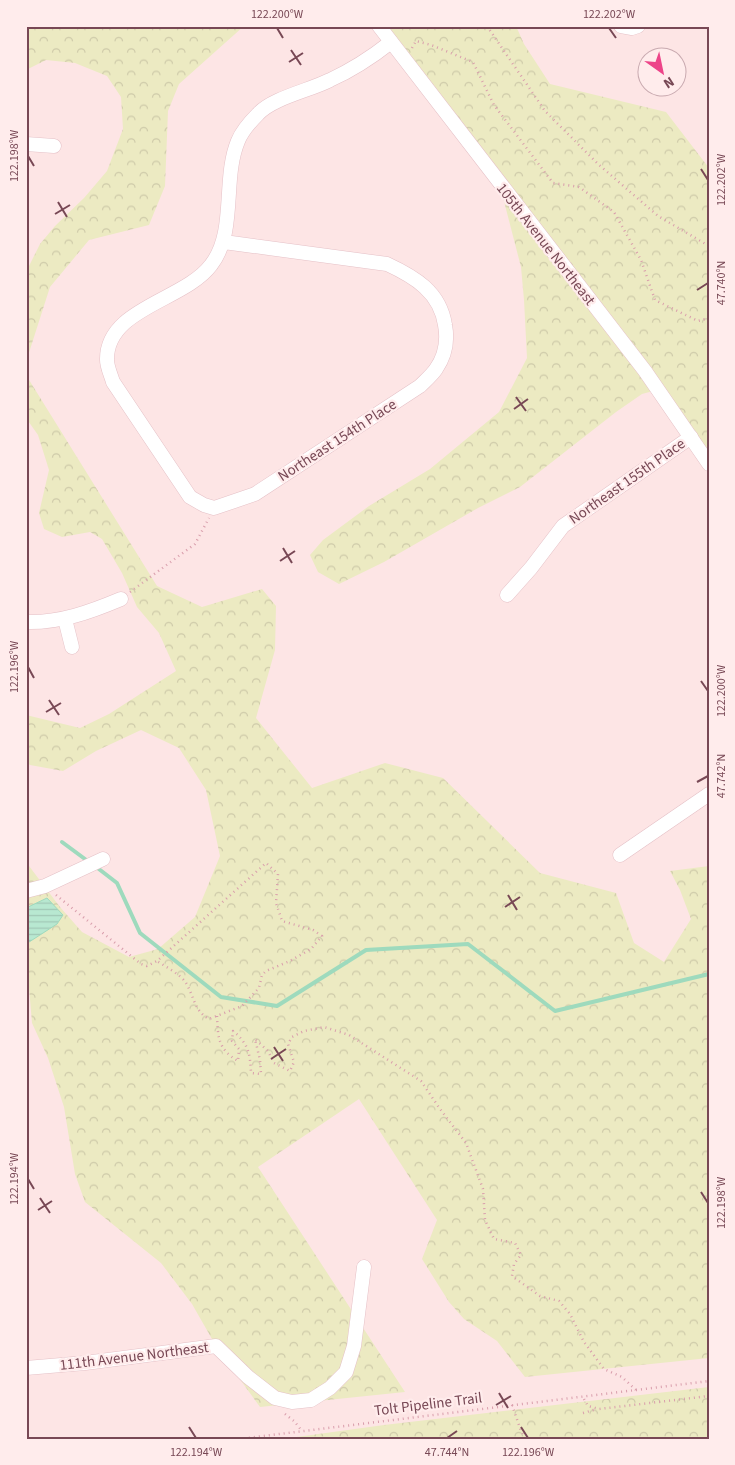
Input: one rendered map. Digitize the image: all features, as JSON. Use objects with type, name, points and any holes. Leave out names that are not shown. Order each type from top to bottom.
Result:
[{"type":"street","name":"105th Avenue Northeast","points":[[380,26],[645,371],[709,464]]},
{"type":"street","points":[[621,26],[632,28],[638,26]]},
{"type":"street","points":[[214,508],[190,497],[113,382],[107,362],[107,350],[116,330],[132,317],[191,285],[212,265],[224,242],[231,166],[238,140],[260,111],[279,101],[330,81],[364,63],[391,42]]},
{"type":"street","points":[[26,144],[54,146]]},
{"type":"street","name":"Northeast 154th Place","points":[[214,508],[255,494],[420,386],[436,369],[445,352],[447,334],[444,316],[438,301],[424,286],[405,272],[386,264],[224,242]]},
{"type":"street","name":"Northeast 155th Place","points":[[507,595],[531,568],[563,526],[691,437]]},
{"type":"street","points":[[26,622],[64,619],[84,614],[121,599]]},
{"type":"street","points":[[64,619],[72,647]]},
{"type":"street","points":[[620,855],[709,794]]},
{"type":"street","points":[[26,891],[45,886],[103,859]]},
{"type":"street","name":"111th Avenue Northeast","points":[[26,1368],[85,1363],[216,1346],[248,1377],[275,1398],[292,1402],[311,1400],[330,1388],[346,1372],[354,1346],[364,1267]]},
{"type":"path","points":[[487,26],[545,111],[598,164],[658,216],[709,246]]},
{"type":"path","points":[[405,60],[416,42],[431,44],[473,62],[494,106],[553,183],[579,187],[614,212],[642,260],[655,300],[698,321],[709,318]]},
{"type":"path","points":[[121,599],[195,544],[214,508]]},
{"type":"path","points":[[45,886],[141,964],[147,966],[157,961],[266,863],[278,874],[276,903],[282,921],[313,930],[322,936],[311,949],[290,961],[266,971],[262,976],[259,988],[242,1006],[210,1019],[203,1016],[185,982],[157,961]]},
{"type":"path","points":[[217,1016],[218,1038],[227,1054],[238,1061],[239,1049],[232,1041],[233,1031],[241,1038],[249,1050],[251,1073],[261,1074],[255,1039],[268,1050],[274,1063],[290,1071],[294,1062],[288,1044],[292,1037],[304,1031],[324,1027],[349,1035],[421,1081],[466,1143],[484,1189],[485,1220],[494,1239],[515,1243],[522,1255],[514,1264],[512,1276],[540,1296],[559,1301],[570,1314],[584,1342],[604,1369],[622,1377],[636,1390]]},
{"type":"path","name":"Tolt Pipeline Trail","points":[[239,1439],[709,1381]]},
{"type":"path","points":[[583,1413],[599,1409],[709,1396]]},
{"type":"path","points":[[584,1399],[588,1406],[599,1409]]},
{"type":"path","points":[[512,1405],[521,1431],[526,1439]]},
{"type":"green space","points":[[26,26],[244,26],[179,84],[168,111],[165,186],[149,225],[89,240],[50,287],[26,362],[26,272],[40,244],[107,171],[123,129],[121,97],[107,76],[75,63],[46,60],[26,70]]},
{"type":"green space","points":[[379,26],[516,26],[524,44],[550,84],[666,112],[709,168],[709,464],[657,390],[642,394],[520,487],[478,508],[384,562],[339,584],[318,572],[310,555],[323,540],[369,506],[430,469],[499,412],[527,358],[521,267],[499,182]]},
{"type":"green space","points":[[26,375],[157,586],[202,607],[262,589],[276,606],[275,650],[256,718],[312,788],[385,763],[443,778],[540,873],[616,893],[634,943],[664,962],[691,919],[680,890],[670,871],[709,866],[709,1358],[525,1377],[497,1341],[464,1319],[449,1302],[422,1259],[437,1220],[359,1099],[258,1167],[405,1392],[260,1407],[216,1346],[192,1304],[161,1263],[85,1202],[75,1174],[64,1107],[48,1058],[32,1023],[28,976],[26,973],[26,862],[60,907],[82,932],[129,957],[158,949],[195,917],[220,856],[206,790],[179,748],[141,730],[96,751],[63,771],[30,765],[26,762],[26,715],[80,728],[109,714],[176,671],[159,633],[137,607],[122,573],[102,539],[90,532],[62,537],[44,529],[39,513],[49,470],[38,435],[26,418]]},
{"type":"green space","points":[[709,1387],[709,1439],[282,1439],[384,1425]]},
{"type":"shaded area","points":[[47,898],[63,915],[57,924],[26,944],[26,908]]},
{"type":"waterway","points":[[62,842],[89,862]]},
{"type":"waterway","points":[[95,866],[117,883],[140,933],[221,997],[277,1006],[366,950],[468,944],[555,1011],[709,974]]}]
